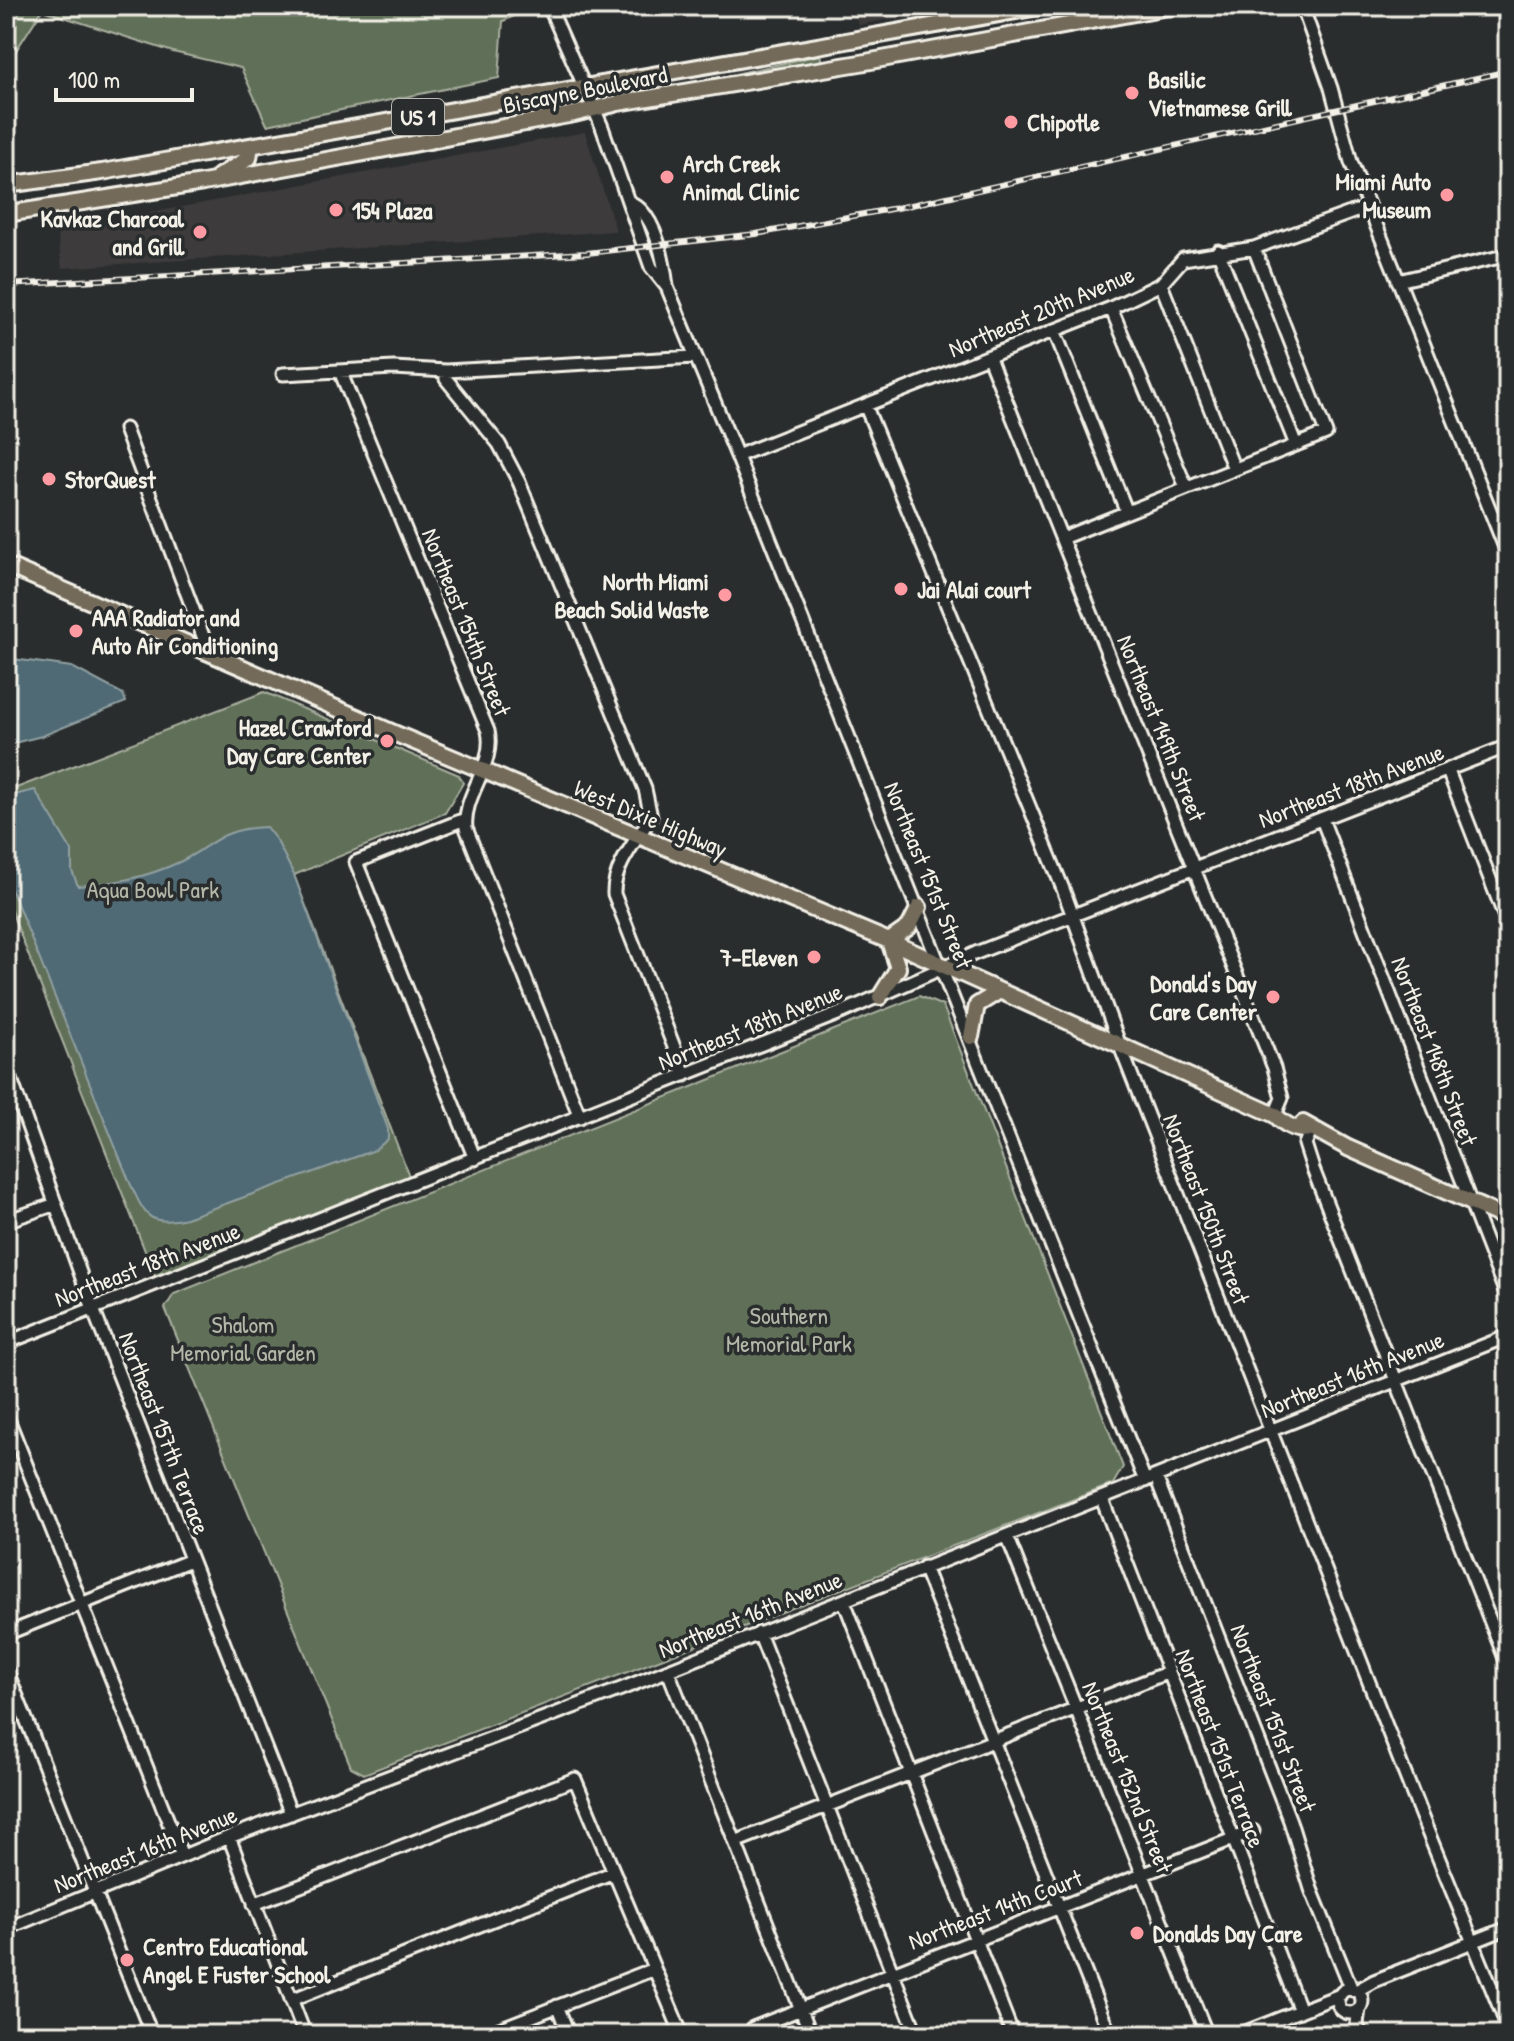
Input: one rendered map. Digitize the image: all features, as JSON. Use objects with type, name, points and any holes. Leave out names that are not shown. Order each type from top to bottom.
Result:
[{"type":"main road","name":"Biscayne Boulevard","points":[[6,185],[251,146],[1044,6]]},
{"type":"main road","points":[[1067,25],[1105,6]]},
{"type":"main road","name":"Biscayne Boulevard","points":[[6,214],[208,182],[592,108],[1067,25],[1122,11],[1173,6]]},
{"type":"main road","points":[[855,41],[860,63]]},
{"type":"main road","points":[[208,182],[249,158],[251,146]]},
{"type":"main road","name":"West Dixie Highway","points":[[6,565],[889,941],[1276,1116],[1292,1127],[1310,1129],[1508,1219]]},
{"type":"main road","points":[[880,997],[898,968],[889,941],[909,927],[919,907]]},
{"type":"main road","points":[[971,1037],[977,1005],[998,992]]},
{"type":"street","name":"Northeast 151st Street","points":[[549,6],[630,202],[646,216],[664,262],[667,287],[695,357],[1290,1821],[1311,1889],[1346,1977],[1359,2030]]},
{"type":"street","points":[[1302,6],[1331,88],[1351,162],[1508,555]]},
{"type":"street","name":"Northeast 20th Avenue","points":[[737,456],[1111,308],[1161,284],[1183,259],[1218,251],[1254,248],[1356,211]]},
{"type":"street","points":[[1062,538],[1326,433],[1254,248]]},
{"type":"street","points":[[1218,251],[1296,445]]},
{"type":"street","points":[[1398,281],[1508,255]]},
{"type":"street","points":[[1161,284],[1234,469]]},
{"type":"street","points":[[1111,308],[1186,487]]},
{"type":"street","points":[[1054,330],[1126,510]]},
{"type":"street","points":[[283,374],[394,368],[446,371],[695,357]]},
{"type":"street","name":"Northeast 149th Street","points":[[989,358],[1274,1068],[1282,1098],[1276,1116]]},
{"type":"street","name":"Northeast 154th Street","points":[[340,371],[488,731],[490,743],[465,819]]},
{"type":"street","points":[[446,371],[446,379],[457,395],[499,444],[524,494],[645,789],[652,813],[615,881],[614,894],[685,1075]]},
{"type":"street","name":"Northeast 150th Street","points":[[866,407],[1073,916],[1075,931],[1421,1815],[1508,2028]]},
{"type":"street","points":[[125,429],[209,652]]},
{"type":"street","name":"Northeast 18th Avenue","points":[[6,1343],[880,997],[943,967],[1508,746]]},
{"type":"street","points":[[1448,771],[1508,925]]},
{"type":"street","points":[[475,1159],[356,862],[465,819],[467,834],[580,1117]]},
{"type":"street","name":"Northeast 148th Street","points":[[1322,819],[1508,1299]]},
{"type":"street","name":"Northeast 157th Terrace","points":[[6,1065],[93,1309],[291,1814]]},
{"type":"street","points":[[1310,1129],[1305,1144],[1313,1169],[1508,1666]]},
{"type":"street","points":[[6,1221],[56,1204]]},
{"type":"street","name":"Northeast 16th Avenue","points":[[6,1929],[229,1837],[668,1671],[1508,1336]]},
{"type":"street","points":[[6,1414],[182,1856]]},
{"type":"street","name":"Northeast 151st Terrace","points":[[1102,1499],[1232,1840],[1306,2010]]},
{"type":"street","name":"Northeast 152nd Street","points":[[1007,1536],[1207,2035]]},
{"type":"street","points":[[6,1634],[191,1560]]},
{"type":"street","points":[[924,1567],[1110,2035]]},
{"type":"street","points":[[844,1601],[1013,2035]]},
{"type":"street","points":[[759,1633],[917,2035]]},
{"type":"street","points":[[6,1669],[152,2035]]},
{"type":"street","points":[[668,1671],[811,2035]]},
{"type":"street","points":[[735,1842],[1169,1672]]},
{"type":"street","points":[[254,1904],[575,1779],[682,2035]]},
{"type":"street","name":"Northeast 14th Court","points":[[753,2028],[1253,1831]]},
{"type":"street","points":[[229,1837],[305,2035]]},
{"type":"street","points":[[291,2000],[614,1872]]},
{"type":"street","points":[[1344,2012],[1338,2003],[1386,1978],[1508,1928]]},
{"type":"street","points":[[484,2035],[654,1969]]},
{"type":"street","points":[[1238,2035],[1352,1997]]},
{"type":"street","points":[[1344,2012],[1352,1997]]},
{"type":"street","points":[[557,2006],[569,2035]]},
{"type":"street","points":[[1306,2010],[1344,2012]]},
{"type":"street","name":"Northeast 151st Street","points":[[1344,2012],[1359,2030]]},
{"type":"shaded area","points":[[851,6],[958,6],[859,25]]},
{"type":"shaded area","points":[[585,132],[616,231],[62,268],[57,230]]},
{"type":"green space","points":[[6,6],[521,6],[523,12],[503,21],[499,78],[267,125],[241,68],[173,52],[42,10],[6,66]]},
{"type":"green space","points":[[820,55],[822,62],[699,82]]},
{"type":"green space","name":"Aqua Bowl Park","points":[[264,692],[459,775],[463,783],[445,813],[294,875],[412,1184],[158,1284],[6,898],[6,792]]},
{"type":"green space","name":"Southern Memorial Park","points":[[919,996],[943,1006],[1123,1467],[1113,1484],[364,1774],[351,1767],[165,1308],[174,1294]]},
{"type":"water","points":[[6,658],[72,667],[123,694],[126,702],[42,736],[6,745]]},
{"type":"water","points":[[35,790],[72,851],[72,871],[78,886],[140,877],[188,858],[225,835],[266,827],[277,841],[294,875],[388,1129],[388,1139],[375,1150],[186,1218],[163,1221],[149,1216],[130,1183],[6,876],[6,797]]},
{"type":"railway","points":[[6,285],[587,253],[756,234],[907,206],[1508,71]]},
{"type":"place","name":"Basilic Vietnamese Grill","points":[[1132,93]]},
{"type":"place","name":"Chipotle","points":[[1011,122]]},
{"type":"place","name":"Arch Creek Animal Clinic","points":[[667,177]]},
{"type":"place","name":"Miami Auto Museum","points":[[1447,195]]},
{"type":"place","name":"154 Plaza","points":[[336,210]]},
{"type":"place","name":"Kavkaz Charcoal and Grill","points":[[200,232]]},
{"type":"place","name":"StorQuest","points":[[49,479]]},
{"type":"place","name":"Jai Alai court","points":[[901,589]]},
{"type":"place","name":"North Miami Beach Solid Waste","points":[[725,595]]},
{"type":"place","name":"AAA Radiator and Auto Air Conditioning","points":[[76,631]]},
{"type":"place","name":"Hazel Crawford Day Care Center","points":[[387,741]]},
{"type":"place","name":"7-Eleven","points":[[814,957]]},
{"type":"place","name":"Donald's Day Care Center","points":[[1273,997]]},
{"type":"place","name":"Donalds Day Care","points":[[1137,1933]]},
{"type":"place","name":"Centro Educational Angel E Fuster School","points":[[127,1960]]},
{"type":"park label","name":"Shalom Memorial Garden","points":[[243,1338]]}]
